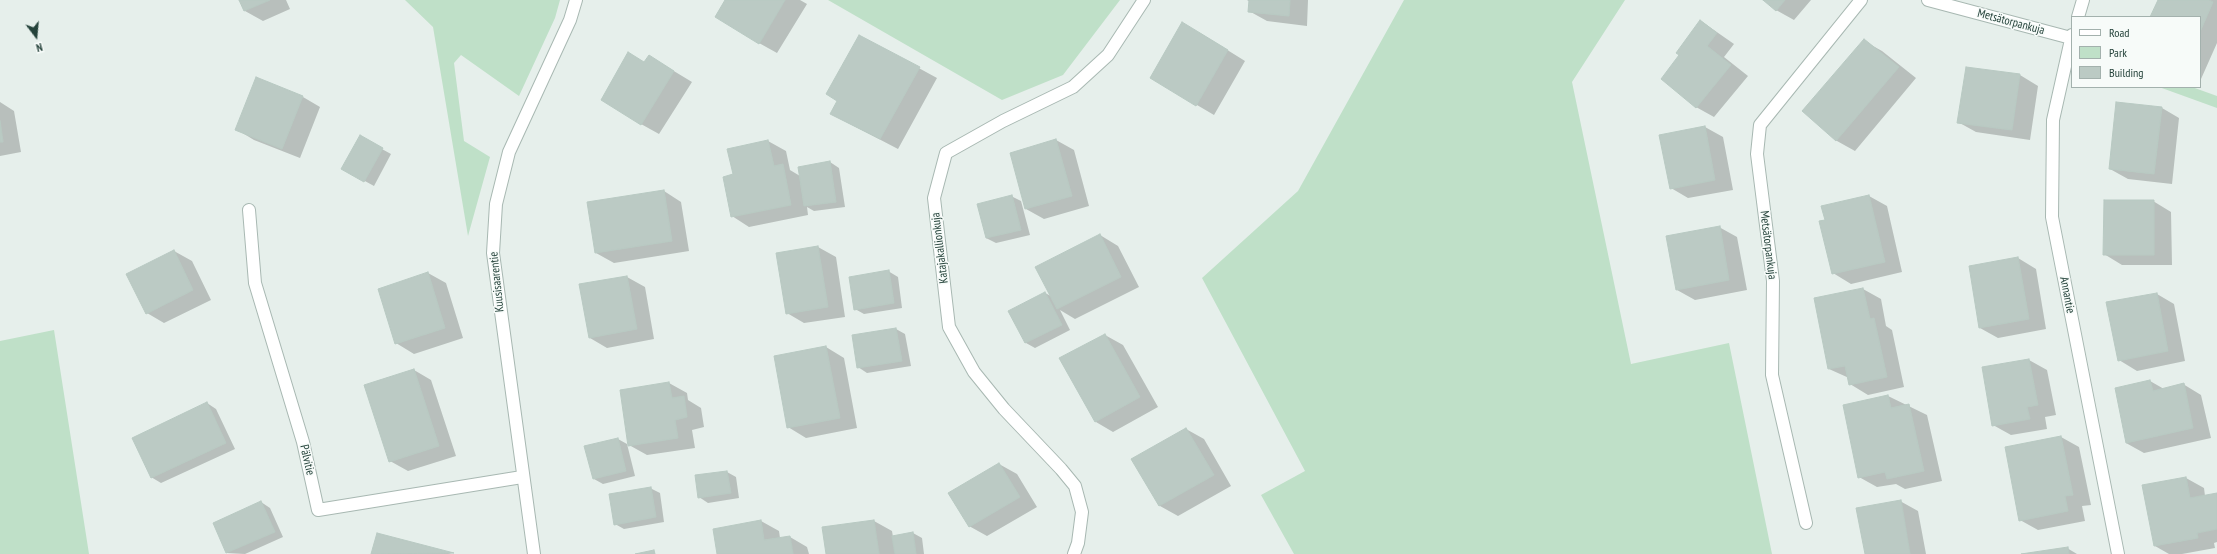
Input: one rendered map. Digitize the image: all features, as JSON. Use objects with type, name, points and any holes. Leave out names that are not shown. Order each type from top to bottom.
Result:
[{"type":"street","name":"Kuusisaarentie","points":[[534,554],[522,477],[493,253],[496,204],[509,152],[570,20],[576,0]]},
{"type":"street","name":"Katajakallionkuja","points":[[1074,554],[1078,543],[1082,512],[1075,486],[1061,469],[1004,409],[974,372],[949,327],[934,198],[946,153],[1003,121],[1073,87],[1108,55],[1144,0]]},
{"type":"street","name":"Metsätorpankuja","points":[[1806,523],[1772,375],[1774,282],[1757,154],[1760,124],[1861,0]]},
{"type":"street","name":"Metsätorpankuja","points":[[1928,0],[2071,37]]},
{"type":"street","points":[[2078,16],[2083,0]]},
{"type":"street","name":"Annantie","points":[[2071,41],[2053,120],[2052,217],[2118,554]]},
{"type":"street","name":"Pälvitie","points":[[249,210],[255,283],[303,442],[318,510],[522,477]]},
{"type":"green space","points":[[405,0],[560,0],[555,18],[519,96],[461,55],[454,63],[464,141],[490,157],[468,236],[433,27]]},
{"type":"green space","points":[[828,0],[1120,0],[1063,75],[1002,100]]},
{"type":"green space","points":[[1404,0],[1625,0],[1572,82],[1631,364],[1729,343],[1772,554],[1294,554],[1261,495],[1305,471],[1202,278],[1298,191]]},
{"type":"green space","points":[[2162,88],[2195,88],[2217,96],[2217,108]]},
{"type":"green space","points":[[54,330],[89,554],[0,554],[0,341]]},
{"type":"building","points":[[239,0],[270,0],[244,11]]},
{"type":"building","points":[[725,0],[785,0],[759,44],[715,17]]},
{"type":"building","points":[[1249,0],[1290,0],[1289,16],[1248,12]]},
{"type":"building","points":[[1763,0],[1785,0],[1776,11]]},
{"type":"building","points":[[2158,0],[2209,0],[2213,2],[2201,30],[2201,16],[2150,16]]},
{"type":"building","points":[[1700,20],[1717,33],[1707,46],[1731,65],[1696,108],[1661,79],[1679,55],[1676,53]]},
{"type":"building","points":[[1182,22],[1228,50],[1196,106],[1150,78]]},
{"type":"building","points":[[859,35],[920,67],[880,139],[830,114],[837,101],[826,94]]},
{"type":"building","points":[[1864,39],[1899,67],[1836,141],[1802,111]]},
{"type":"building","points":[[628,52],[644,62],[649,55],[674,71],[641,125],[601,100]]},
{"type":"building","points":[[1966,67],[2020,74],[2012,130],[1957,123]]},
{"type":"building","points":[[256,77],[303,96],[282,149],[235,130]]},
{"type":"building","points":[[2116,102],[2162,107],[2154,174],[2109,169]]},
{"type":"building","points":[[0,121],[3,142],[0,142]]},
{"type":"building","points":[[1705,126],[1715,180],[1670,189],[1659,135]]},
{"type":"building","points":[[360,135],[383,148],[364,182],[341,169]]},
{"type":"building","points":[[1056,139],[1072,196],[1025,209],[1010,153]]},
{"type":"building","points":[[768,140],[774,166],[783,164],[791,205],[731,217],[723,177],[733,174],[727,149]]},
{"type":"building","points":[[830,161],[836,202],[804,206],[798,167]]},
{"type":"building","points":[[664,190],[672,241],[595,253],[587,202]]},
{"type":"building","points":[[1012,195],[1021,230],[986,238],[977,204]]},
{"type":"building","points":[[1869,195],[1885,262],[1832,274],[1819,221],[1825,220],[1821,206]]},
{"type":"building","points":[[2104,200],[2154,200],[2154,255],[2103,255]]},
{"type":"building","points":[[1720,226],[1729,280],[1676,290],[1666,236]]},
{"type":"building","points":[[1100,234],[1121,277],[1057,309],[1035,267]]},
{"type":"building","points":[[818,246],[828,307],[786,314],[776,253]]},
{"type":"building","points":[[174,250],[193,290],[146,314],[126,274]]},
{"type":"building","points":[[2018,257],[2029,319],[1979,328],[1969,266]]},
{"type":"building","points":[[889,270],[894,303],[854,310],[849,277]]},
{"type":"building","points":[[428,272],[445,328],[395,344],[378,289]]},
{"type":"building","points":[[627,276],[637,329],[589,338],[579,284]]},
{"type":"building","points":[[1863,288],[1870,319],[1874,318],[1887,377],[1849,385],[1845,366],[1828,369],[1814,298]]},
{"type":"building","points":[[1045,292],[1062,325],[1025,343],[1008,311]]},
{"type":"building","points":[[2157,293],[2168,351],[2118,361],[2106,302]]},
{"type":"building","points":[[896,328],[902,361],[857,368],[852,335]]},
{"type":"building","points":[[1105,334],[1140,397],[1095,422],[1059,358]]},
{"type":"building","points":[[826,346],[840,418],[787,428],[774,356]]},
{"type":"building","points":[[2029,359],[2038,405],[2027,407],[2030,419],[1992,426],[1982,367]]},
{"type":"building","points":[[414,369],[439,446],[389,462],[364,385]]},
{"type":"building","points":[[2150,380],[2153,391],[2184,383],[2193,428],[2126,443],[2115,388]]},
{"type":"building","points":[[669,382],[672,398],[684,396],[687,417],[675,420],[678,438],[628,446],[620,390]]},
{"type":"building","points":[[1888,395],[1891,408],[1909,404],[1924,471],[1887,479],[1885,472],[1858,478],[1843,405]]},
{"type":"building","points":[[207,402],[226,443],[151,478],[132,438]]},
{"type":"building","points":[[1186,428],[1214,475],[1159,506],[1131,459]]},
{"type":"building","points":[[2061,436],[2073,495],[2065,496],[2068,511],[2019,521],[2005,447]]},
{"type":"building","points":[[618,438],[626,471],[593,479],[584,446]]},
{"type":"building","points":[[999,463],[1020,497],[969,527],[948,493]]},
{"type":"building","points":[[727,471],[731,493],[698,498],[695,475]]},
{"type":"building","points":[[2186,477],[2190,498],[2217,493],[2217,529],[2197,533],[2198,538],[2154,546],[2142,485]]},
{"type":"building","points":[[651,487],[656,517],[614,525],[609,494]]},
{"type":"building","points":[[1901,500],[1910,554],[1865,554],[1856,508]]},
{"type":"building","points":[[261,501],[275,532],[226,553],[213,523]]},
{"type":"building","points":[[761,520],[764,540],[790,536],[793,554],[717,554],[713,529]]},
{"type":"building","points":[[874,520],[879,554],[826,554],[822,527]]},
{"type":"building","points":[[913,532],[916,554],[895,554],[892,536]]},
{"type":"building","points":[[377,533],[454,553],[371,554]]},
{"type":"building","points":[[2068,547],[2069,554],[2021,554]]},
{"type":"building","points":[[654,550],[655,554],[635,554]]}]
